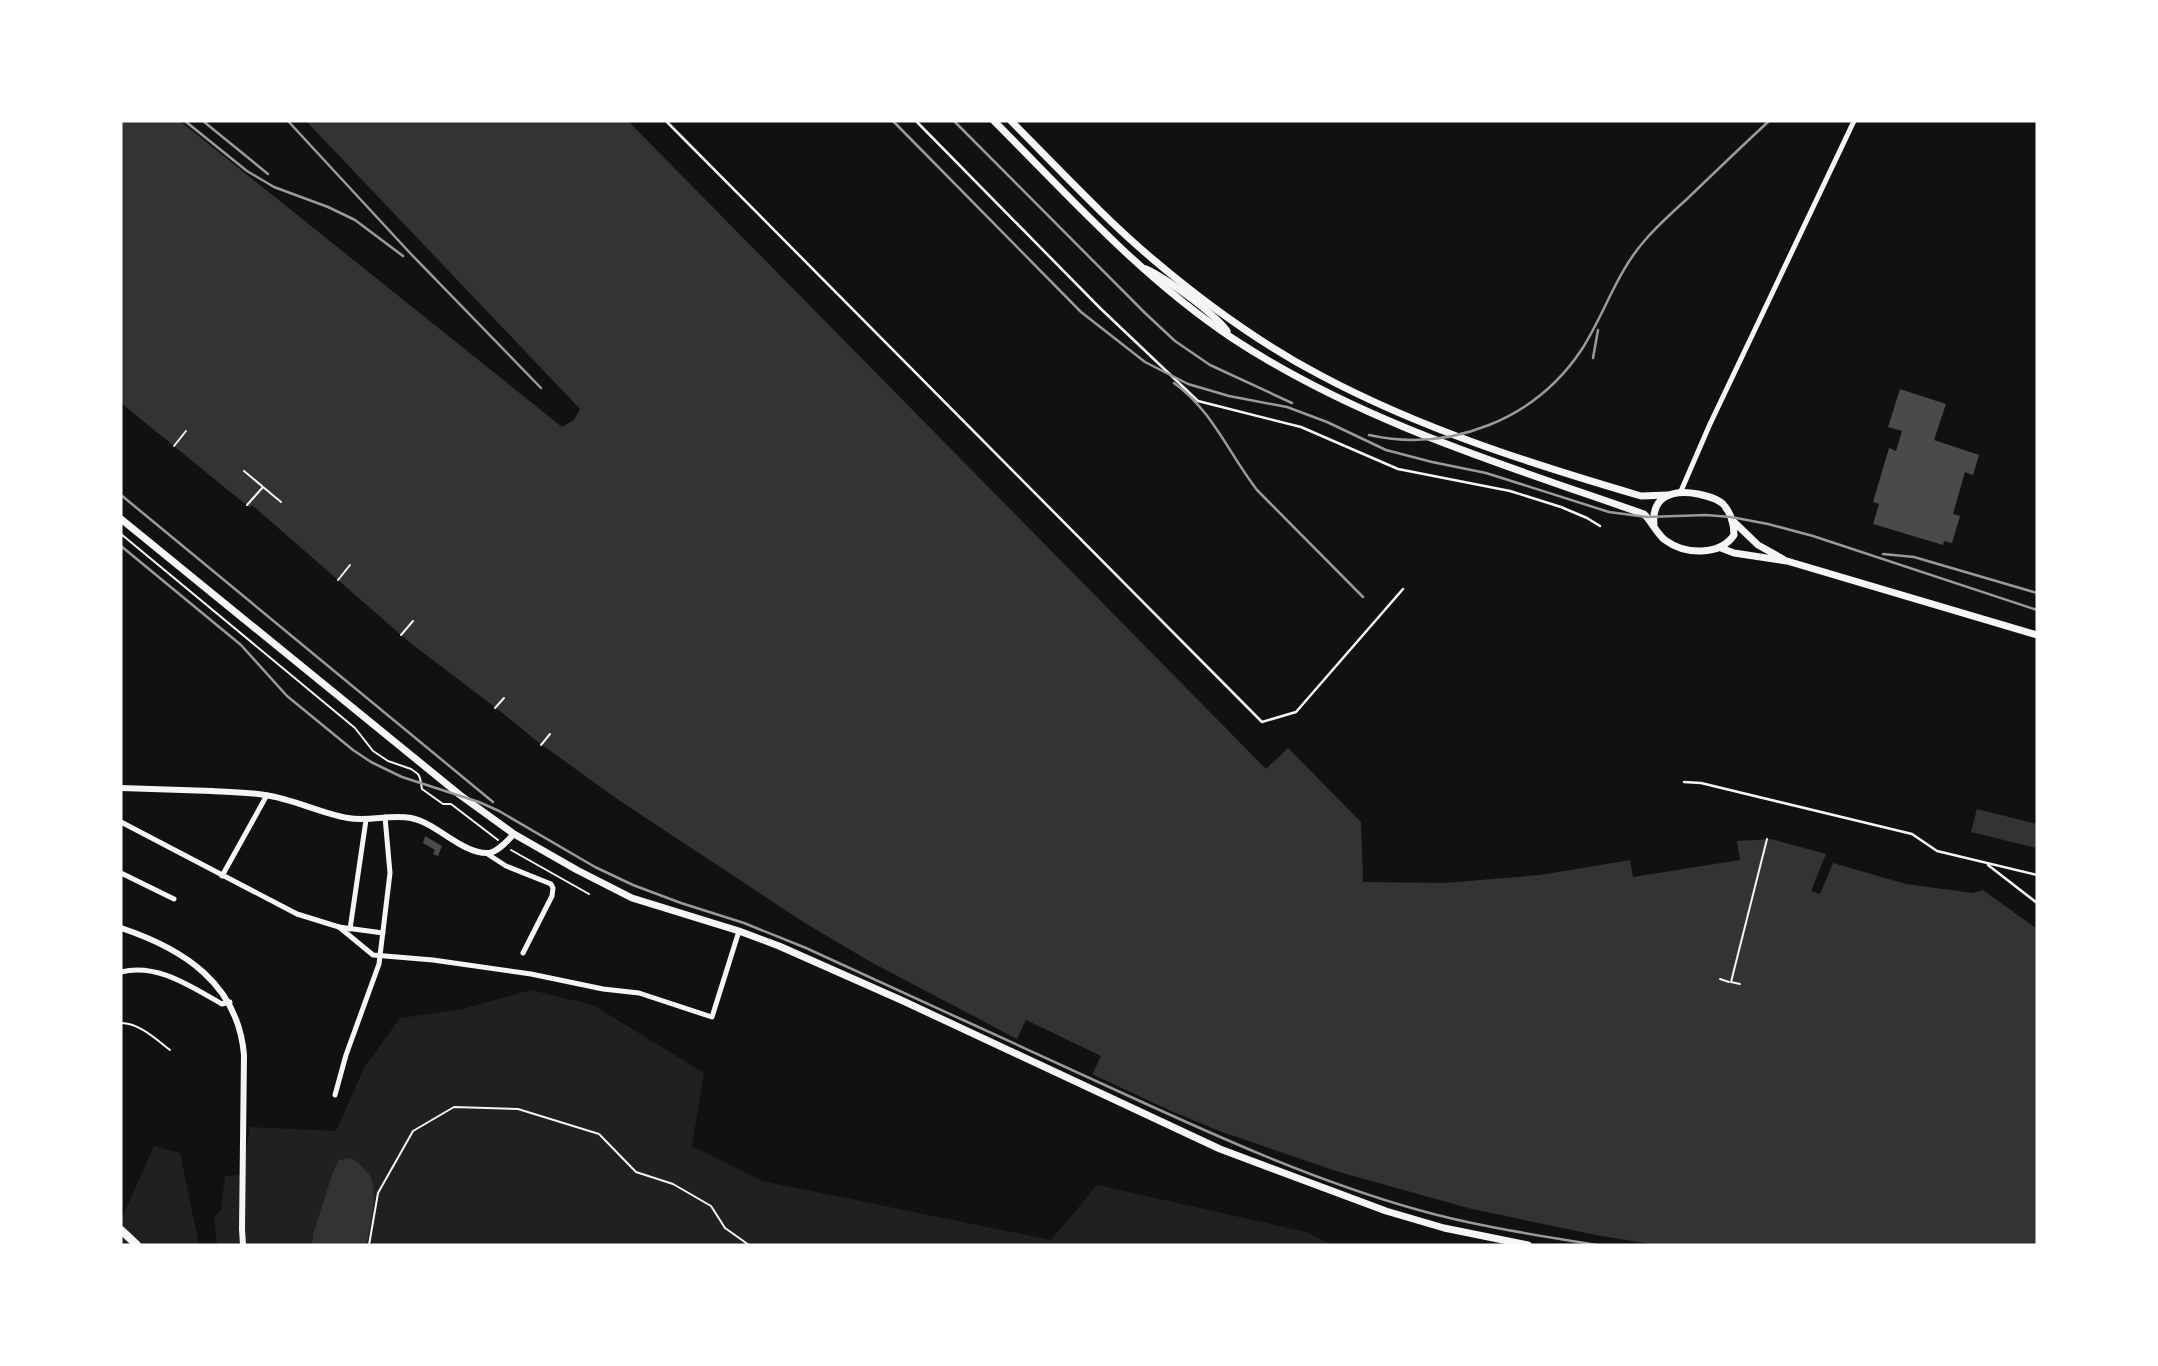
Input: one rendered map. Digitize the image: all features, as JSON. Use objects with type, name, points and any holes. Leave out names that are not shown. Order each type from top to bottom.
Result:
[{"type":"main road","points":[[994,121],[1137,264],[1232,338],[1315,386],[1433,440],[1644,514],[1664,539],[1685,549],[1710,551],[1721,548],[1734,535],[1729,511],[1721,502],[1709,496],[1681,491],[1668,495],[1641,496],[1434,428],[1319,374],[1137,264]]},
{"type":"main road","points":[[1011,121],[1134,243],[1221,317],[1232,338]]},
{"type":"main road","points":[[1654,526],[1653,514],[1658,504],[1668,495]]},
{"type":"main road","points":[[121,519],[460,795],[514,834],[576,870],[632,898],[779,946],[1220,1149],[1386,1211],[1444,1228],[1528,1245]]},
{"type":"main road","points":[[1732,520],[1758,545],[1787,561]]},
{"type":"main road","points":[[1721,548],[1787,561],[2037,635]]},
{"type":"main road","points":[[121,1230],[137,1245]]},
{"type":"street","points":[[1681,491],[1710,424],[1854,121]]},
{"type":"street","points":[[121,788],[267,795],[345,817],[366,820],[402,816],[424,821],[466,847],[486,853],[506,866],[548,883],[553,888],[552,896],[523,953]]},
{"type":"street","points":[[222,876],[267,795]]},
{"type":"street","points":[[335,1095],[346,1055],[379,964],[390,873],[385,817]]},
{"type":"street","points":[[350,929],[366,820]]},
{"type":"street","points":[[121,822],[297,914],[339,927],[383,933]]},
{"type":"street","points":[[486,853],[498,849],[514,834]]},
{"type":"street","points":[[121,873],[174,899]]},
{"type":"street","points":[[339,927],[373,955],[433,960],[639,993],[712,1017],[738,931]]},
{"type":"street","points":[[121,928],[162,945],[183,958],[218,986],[238,1019],[244,1055],[243,1245]]},
{"type":"street","points":[[121,972],[147,970],[175,977],[222,1004],[230,1002]]},
{"type":"lane","points":[[666,121],[1262,722],[1296,712],[1403,589]]},
{"type":"lane","points":[[916,121],[1100,307],[1199,401],[1301,427],[1398,468],[1517,493],[1561,507],[1600,526]]},
{"type":"lane","points":[[1684,782],[1714,786],[1912,834],[1937,851],[2037,876]]},
{"type":"lane","points":[[1985,863],[2037,903]]},
{"type":"path","points":[[174,446],[186,431]]},
{"type":"path","points":[[244,471],[281,502]]},
{"type":"path","points":[[247,505],[263,487]]},
{"type":"path","points":[[121,534],[355,728],[373,751],[388,761],[411,769],[420,778],[422,789],[443,804],[451,804],[493,836]]},
{"type":"path","points":[[338,580],[351,565]]},
{"type":"path","points":[[401,635],[413,621]]},
{"type":"path","points":[[495,708],[504,698]]},
{"type":"path","points":[[541,745],[551,734]]},
{"type":"path","points":[[1731,982],[1767,839]]},
{"type":"path","points":[[515,853],[589,894]]},
{"type":"path","points":[[1720,979],[1740,985]]},
{"type":"path","points":[[121,1023],[128,1023],[145,1032],[170,1050]]},
{"type":"path","points":[[369,1245],[378,1193],[413,1131],[454,1107],[518,1109],[599,1134],[636,1172],[673,1184],[711,1206],[725,1228],[749,1245]]},
{"type":"shaded area","points":[[121,121],[180,121],[562,427],[574,420],[580,409],[306,121],[628,121],[1266,769],[1288,748],[1361,822],[1363,882],[1444,883],[1540,875],[1630,860],[1633,877],[1740,860],[1737,841],[1771,839],[1826,854],[1811,891],[1820,894],[1833,863],[1906,884],[1973,893],[1983,890],[2037,929],[2037,1245],[1656,1245],[1472,1209],[1339,1172],[1222,1132],[1017,1039],[869,961],[805,923],[620,801],[538,742],[409,642],[252,505],[250,508],[121,403]]},
{"type":"shaded area","points":[[1977,809],[2037,824],[2036,848],[1971,832]]},
{"type":"shaded area","points":[[531,990],[593,1005],[704,1073],[692,1146],[762,1181],[1051,1240],[1097,1185],[1306,1232],[1332,1245],[366,1245],[373,1198],[371,1179],[313,1235],[312,1245],[217,1245],[214,1216],[221,1210],[225,1176],[242,1175],[250,1127],[336,1131],[364,1068],[400,1018],[463,1009]]},
{"type":"shaded area","points":[[154,1146],[180,1153],[199,1245],[121,1245],[121,1220]]},
{"type":"shaded area","points":[[351,1158],[367,1172],[373,1185],[373,1211],[366,1245],[312,1245],[333,1172],[339,1160]]},
{"type":"pier","points":[[1026,1020],[1101,1056],[1092,1075],[1017,1039]]},
{"type":"building","points":[[1900,389],[1946,404],[1934,440],[1979,455],[1973,475],[1965,472],[1953,514],[1960,516],[1952,543],[1944,541],[1943,545],[1873,524],[1879,504],[1873,502],[1889,448],[1896,451],[1902,431],[1888,427]]},
{"type":"building","points":[[425,836],[442,846],[438,856],[433,854],[435,850],[423,843]]},
{"type":"railway","points":[[185,121],[247,171],[274,187],[355,220],[403,256]]},
{"type":"railway","points":[[203,121],[268,174]]},
{"type":"railway","points":[[288,121],[410,253],[541,388]]},
{"type":"railway","points":[[893,121],[1081,312],[1145,362],[1188,384],[1229,396],[1287,407],[1327,422],[1386,450],[1486,473],[1609,512],[1647,517],[1706,515],[1768,524],[1813,536],[2037,610]]},
{"type":"railway","points":[[954,121],[1175,341],[1210,365],[1292,403]]},
{"type":"railway","points":[[1369,435],[1430,439],[1460,434],[1489,425],[1516,412],[1541,394],[1563,374],[1582,349],[1619,278],[1646,239],[1769,121]]},
{"type":"railway","points":[[1593,358],[1598,330]]},
{"type":"railway","points":[[1174,383],[1210,419],[1257,490],[1363,597]]},
{"type":"railway","points":[[121,495],[493,802]]},
{"type":"railway","points":[[121,546],[241,645],[287,696],[353,750],[402,777],[479,802],[595,867],[633,885],[744,923],[806,948],[1192,1125],[1302,1171],[1437,1215],[1505,1230],[1597,1245]]},
{"type":"railway","points":[[1883,554],[1914,557],[2037,593]]}]
